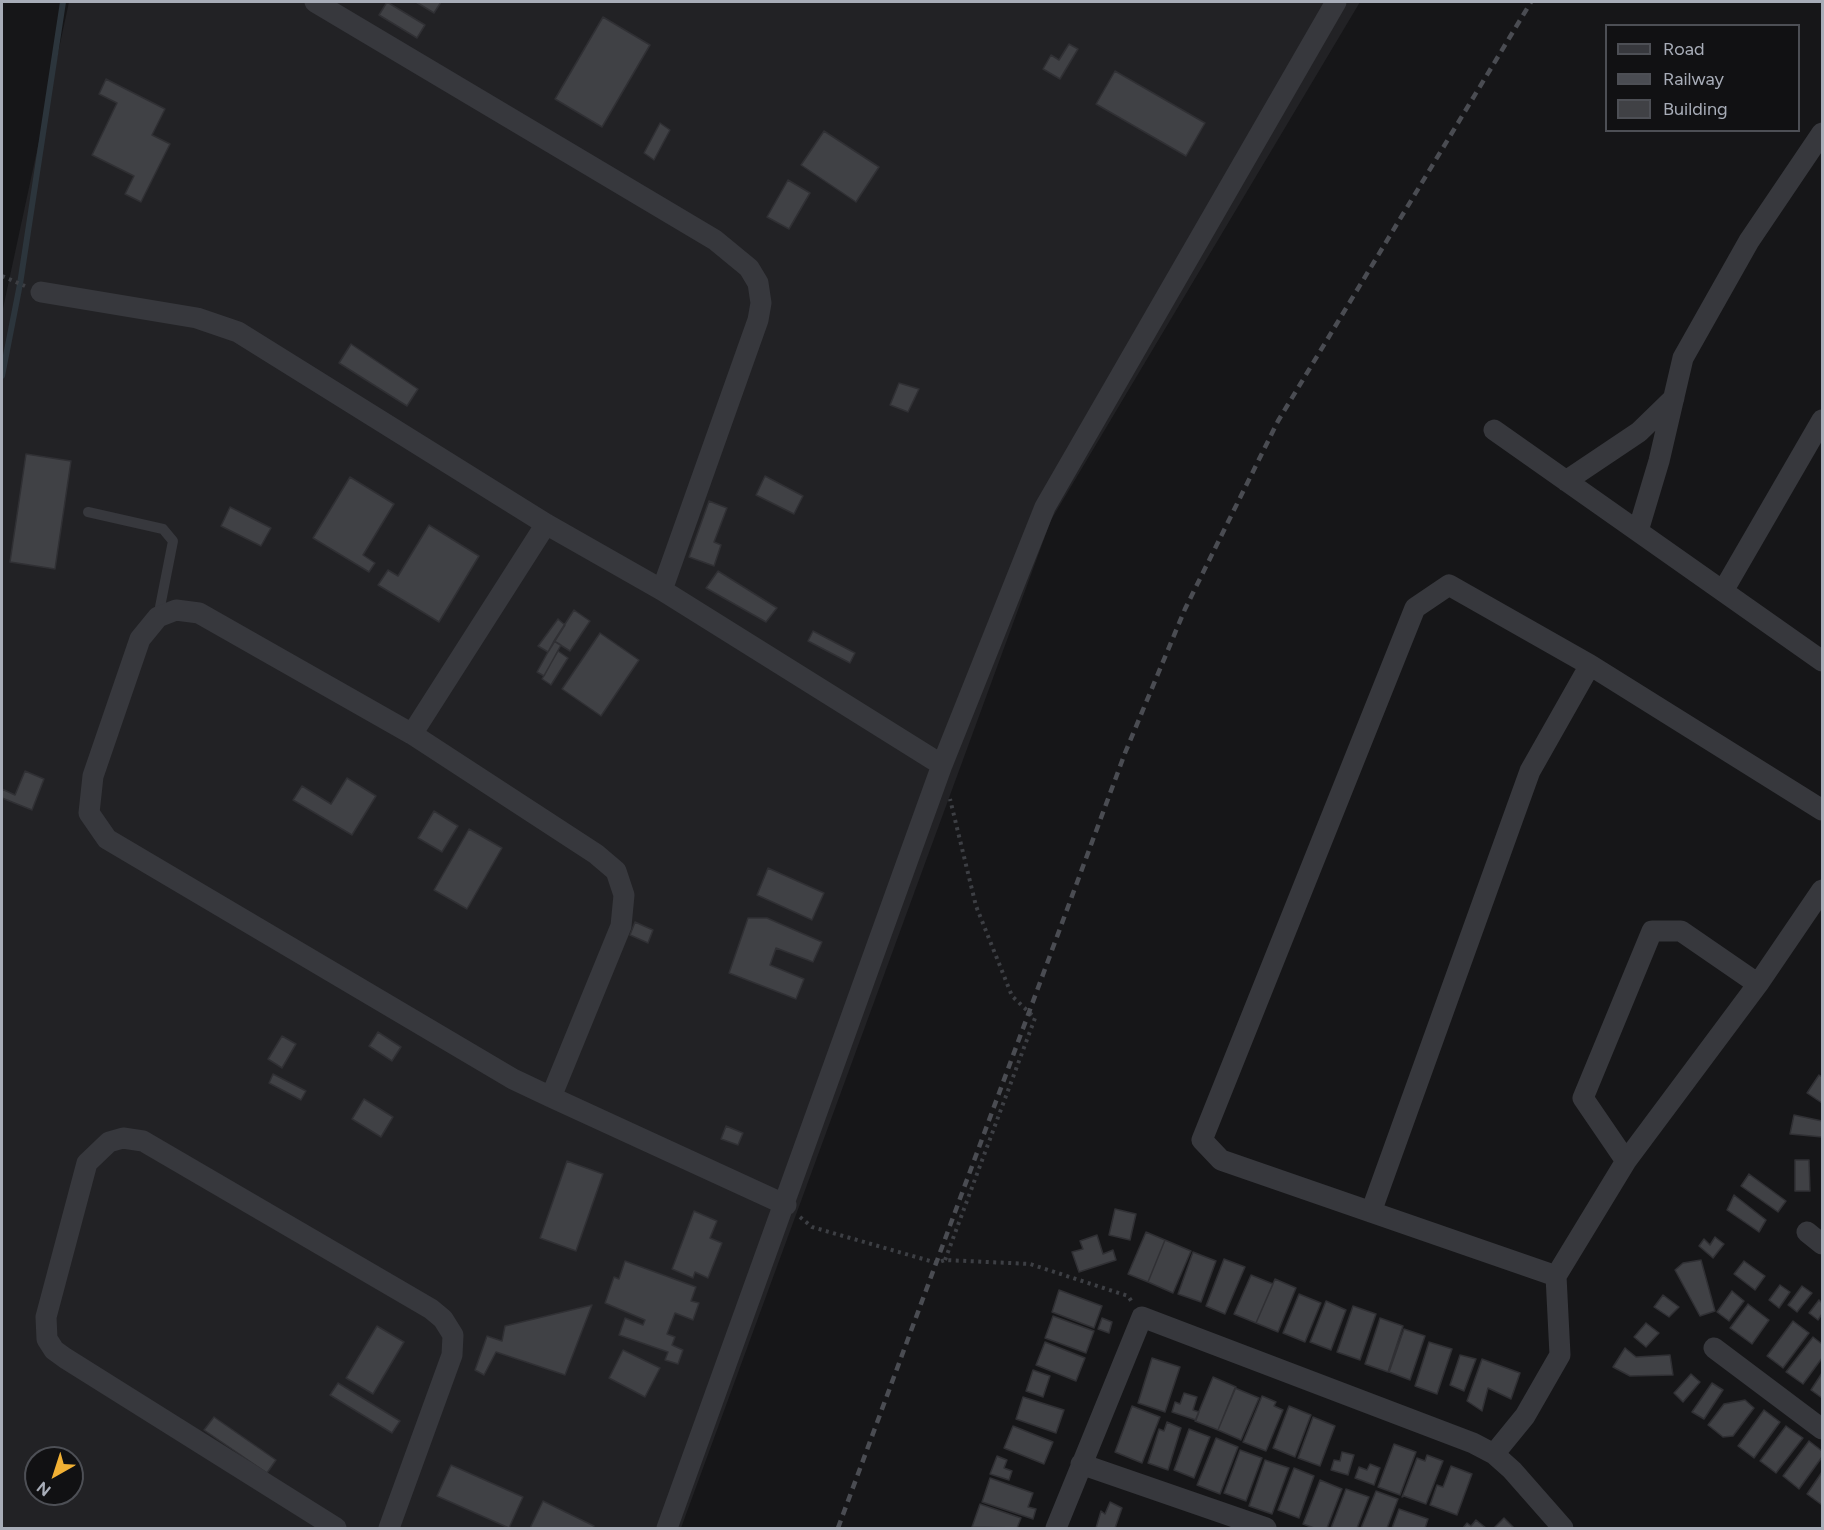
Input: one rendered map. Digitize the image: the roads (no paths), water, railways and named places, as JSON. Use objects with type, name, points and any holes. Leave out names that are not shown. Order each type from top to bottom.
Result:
[{"type":"street","points":[[315,2],[715,240],[749,268],[758,283],[761,303],[758,320],[662,590]]},
{"type":"street","points":[[667,1528],[786,1205],[942,765],[1045,507],[1336,2]]},
{"type":"street","points":[[1638,531],[1683,358],[1749,241],[1822,133]]},
{"type":"street","points":[[40,292],[197,318],[238,332],[546,524],[662,590],[942,765]]},
{"type":"street","points":[[1566,481],[1639,432],[1674,398]]},
{"type":"street","points":[[1723,591],[1822,420]]},
{"type":"street","points":[[1494,430],[1822,661]]},
{"type":"street","points":[[412,734],[546,524]]},
{"type":"street","points":[[1556,1276],[1221,1160],[1202,1140],[1415,608],[1449,585],[1590,665],[1822,810]]},
{"type":"street","points":[[551,1097],[621,926],[624,895],[616,871],[596,854],[412,734],[199,613],[176,610],[158,617],[140,639],[93,776],[89,813],[107,839],[513,1079],[551,1097],[786,1205]]},
{"type":"street","points":[[1371,1212],[1530,771],[1590,665]]},
{"type":"street","points":[[1494,1455],[1525,1416],[1560,1355],[1556,1276],[1626,1161],[1758,984],[1822,890]]},
{"type":"street","points":[[1626,1161],[1583,1098],[1652,931],[1681,931],[1758,984]]},
{"type":"street","points":[[336,1528],[65,1358],[54,1350],[47,1339],[46,1317],[87,1163],[109,1142],[123,1138],[143,1141],[431,1309],[443,1319],[453,1335],[453,1355],[389,1528]]},
{"type":"street","points":[[1056,1528],[1142,1317],[1473,1443],[1494,1455],[1512,1470],[1563,1528]]},
{"type":"street","points":[[1714,1348],[1822,1429]]},
{"type":"street","points":[[1081,1464],[1266,1528]]},
{"type":"lane","points":[[87,512],[163,529],[173,542],[158,617]]},
{"type":"waterway","points":[[2,376],[20,284],[63,2]]},
{"type":"railway","points":[[838,1528],[1125,753],[1185,609],[1278,421],[1531,2]]}]
